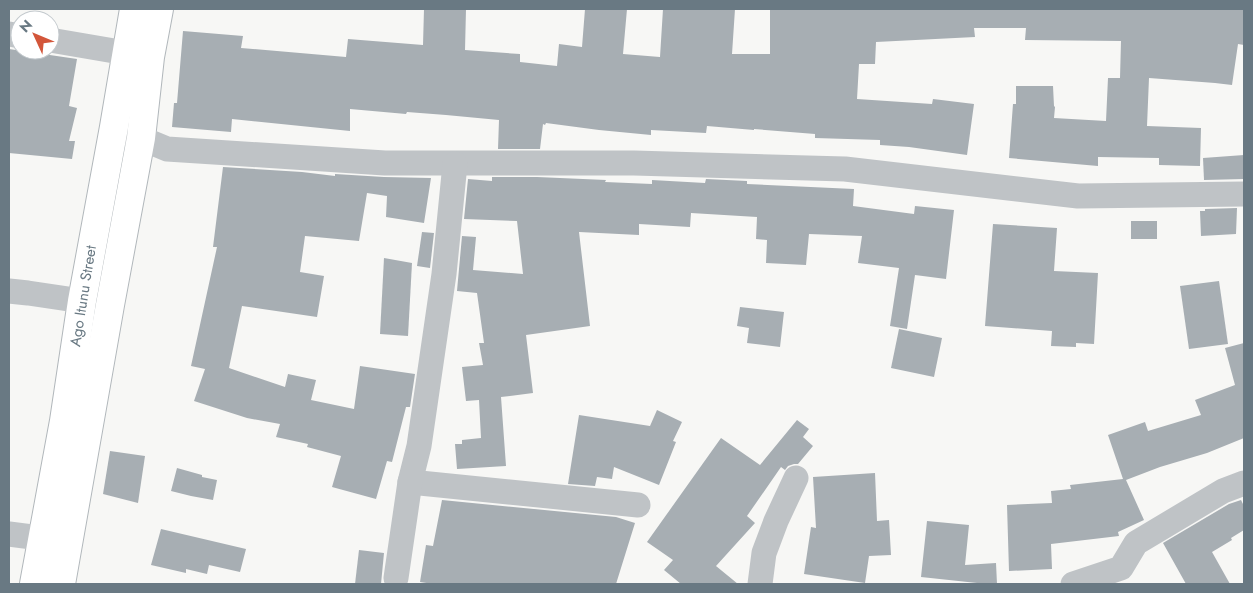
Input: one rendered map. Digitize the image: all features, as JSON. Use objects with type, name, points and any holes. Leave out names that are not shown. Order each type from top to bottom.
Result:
[{"type":"main road","name":"Ago Itunu Street","points":[[60,584],[55,540],[64,421],[82,301],[134,9]]},
{"type":"main road","name":"Ago Itunu Street","points":[[34,584],[55,540],[141,138],[150,57],[159,9]]},
{"type":"street","points":[[60,42],[126,53]]},
{"type":"street","points":[[114,127],[167,149],[385,163],[634,163],[846,169],[1078,196],[1244,194]]},
{"type":"street","points":[[396,578],[410,482],[419,446],[444,274],[455,164]]},
{"type":"street","points":[[9,291],[28,292],[82,301]]},
{"type":"street","points":[[760,584],[764,553],[776,521],[796,478]]},
{"type":"street","points":[[410,482],[638,505]]},
{"type":"street","points":[[1073,584],[1126,576],[1136,543],[1223,491],[1244,482]]},
{"type":"street","points":[[9,534],[55,540]]},
{"type":"building","points":[[424,9],[466,9],[465,50],[520,54],[520,62],[557,66],[559,44],[582,47],[585,9],[627,9],[623,54],[660,57],[663,9],[735,9],[732,54],[770,54],[770,9],[1244,9],[1244,45],[1238,44],[1232,85],[1149,78],[1147,126],[1201,128],[1200,166],[1159,165],[1159,158],[1098,157],[1098,166],[1009,158],[1013,104],[1016,104],[1016,86],[1053,86],[1054,118],[1106,121],[1108,78],[1120,78],[1121,41],[1025,40],[1026,28],[974,28],[975,37],[876,42],[875,64],[859,64],[857,99],[932,104],[933,99],[974,104],[967,155],[880,145],[880,140],[815,138],[815,134],[754,129],[707,126],[706,133],[651,130],[651,135],[546,123],[545,125],[543,124],[540,149],[498,149],[499,120],[350,109],[350,131],[232,119],[231,132],[172,127],[174,103],[177,103],[183,31],[243,36],[241,48],[346,57],[348,39],[423,45]]},
{"type":"building","points":[[9,49],[10,60],[60,60],[60,56],[77,59],[69,106],[77,108],[69,141],[75,141],[72,159],[9,153]]},
{"type":"building","points":[[1244,155],[1244,179],[1204,180],[1203,158]]},
{"type":"building","points":[[223,167],[335,176],[335,174],[431,178],[424,223],[386,217],[387,196],[367,193],[359,241],[305,236],[300,272],[324,276],[317,317],[242,306],[229,368],[285,387],[288,374],[316,380],[311,400],[354,409],[360,366],[415,374],[410,407],[406,407],[392,462],[387,461],[376,499],[332,487],[341,456],[307,447],[308,444],[276,437],[280,424],[247,418],[194,401],[205,369],[191,366],[217,247],[213,247]]},
{"type":"building","points":[[492,177],[606,180],[605,182],[652,184],[652,180],[705,183],[706,179],[747,181],[747,184],[854,189],[853,206],[914,214],[915,206],[954,210],[946,279],[915,275],[907,329],[890,326],[899,268],[858,263],[862,236],[809,234],[806,265],[766,263],[767,240],[756,239],[757,217],[691,213],[690,227],[639,224],[639,235],[579,232],[590,326],[526,335],[533,393],[501,397],[506,466],[457,469],[455,444],[462,444],[462,440],[481,438],[479,400],[466,401],[462,367],[483,365],[479,343],[484,343],[477,293],[457,291],[462,236],[476,237],[473,270],[523,274],[517,221],[464,219],[468,179],[492,181]]},
{"type":"building","points":[[1237,208],[1236,234],[1201,236],[1200,211],[1205,211],[1205,209]]},
{"type":"building","points":[[1131,221],[1157,221],[1157,239],[1131,239]]},
{"type":"building","points":[[993,224],[1057,228],[1054,271],[1098,273],[1094,344],[1076,343],[1076,347],[1051,346],[1052,331],[985,326]]},
{"type":"building","points":[[422,232],[434,233],[430,268],[417,266]]},
{"type":"building","points":[[384,258],[412,263],[408,336],[380,334]]},
{"type":"building","points":[[1219,281],[1228,344],[1189,349],[1180,286]]},
{"type":"building","points":[[740,307],[784,312],[780,347],[747,343],[749,328],[737,326]]},
{"type":"building","points":[[899,329],[942,338],[934,377],[891,368]]},
{"type":"building","points":[[1244,343],[1244,438],[1207,453],[1160,467],[1126,480],[1144,520],[1118,532],[1119,536],[1051,544],[1052,569],[1009,571],[1007,505],[1052,503],[1051,491],[1071,489],[1070,485],[1123,479],[1108,435],[1145,422],[1148,431],[1201,415],[1195,400],[1235,385],[1225,348]]},
{"type":"building","points":[[657,410],[682,422],[673,441],[676,442],[659,485],[614,467],[612,479],[597,477],[595,486],[568,484],[579,415],[650,426]]},
{"type":"building","points":[[797,420],[809,429],[803,437],[813,446],[798,464],[788,466],[785,470],[781,467],[747,516],[755,523],[716,566],[738,584],[681,584],[664,570],[673,560],[647,542],[721,438],[760,465]]},
{"type":"building","points":[[110,451],[145,456],[138,503],[103,494]]},
{"type":"building","points":[[177,468],[217,480],[213,500],[171,491]]},
{"type":"building","points":[[875,473],[877,521],[889,520],[891,555],[869,556],[865,583],[804,574],[811,527],[816,528],[813,477]]},
{"type":"building","points":[[442,500],[616,517],[635,523],[616,584],[433,584],[420,582],[426,545],[433,546]]},
{"type":"building","points":[[1241,500],[1244,506],[1244,530],[1212,552],[1230,584],[1186,584],[1163,543],[1229,504]]},
{"type":"building","points":[[927,521],[969,525],[965,565],[996,563],[997,584],[977,584],[921,577]]},
{"type":"building","points":[[161,529],[246,549],[240,572],[209,565],[207,574],[186,569],[186,573],[151,565]]},
{"type":"building","points":[[359,550],[384,553],[381,584],[355,584]]}]
